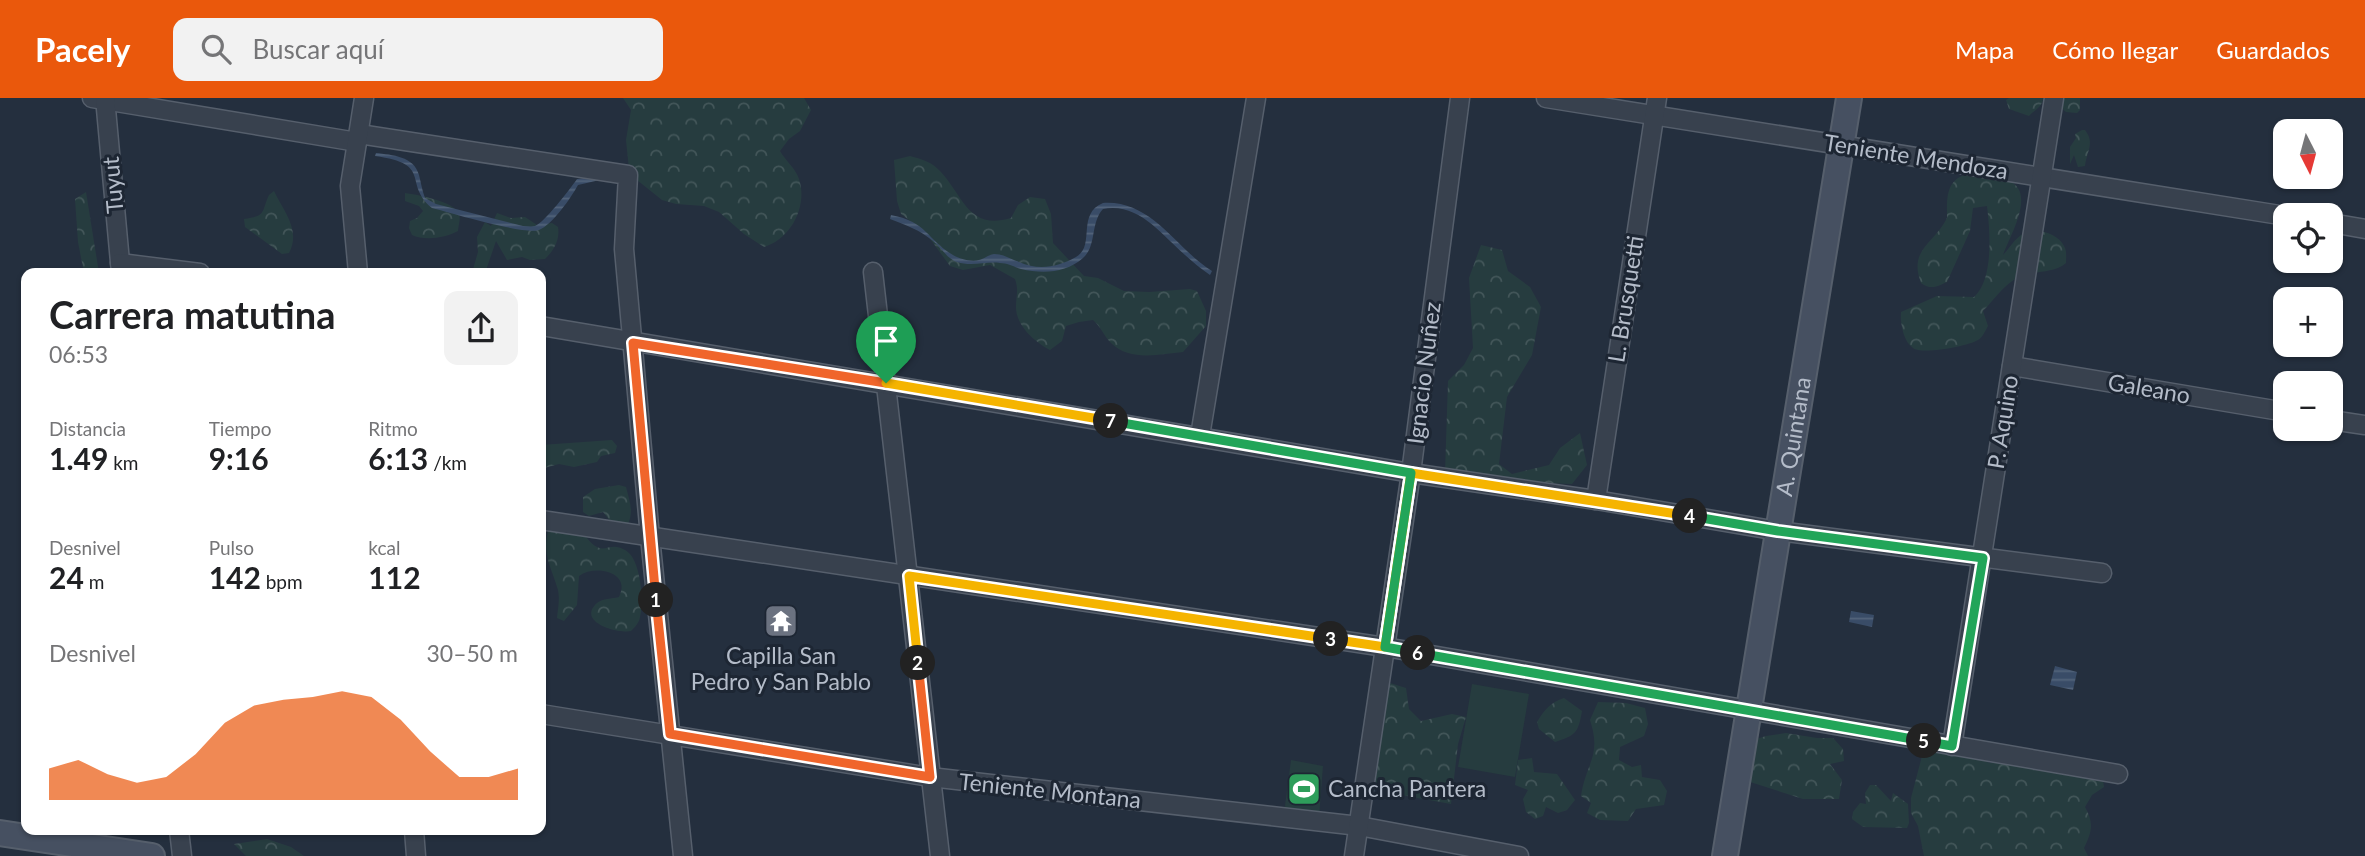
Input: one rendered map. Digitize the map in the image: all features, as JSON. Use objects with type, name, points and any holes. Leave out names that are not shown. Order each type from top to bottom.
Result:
[{"type":"street","points":[[358,268],[350,186],[364,98]]},
{"type":"street","points":[[1200,436],[1256,98]]},
{"type":"street","name":"Ignacio Nuñez","points":[[1354,856],[1411,473],[1460,98]]},
{"type":"street","name":"Teniente Mendoza","points":[[1546,98],[1655,107],[1841,145],[2273,214]]},
{"type":"street","name":"A. Quintana","points":[[1725,856],[1849,98]]},
{"type":"street","name":"P. Aquino","points":[[1952,746],[2054,98]]},
{"type":"street","points":[[100,99],[628,175],[624,249],[683,856]]},
{"type":"street","name":"Tuyut","points":[[100,99],[120,268]]},
{"type":"street","name":"L. Brusquetti","points":[[1596,500],[1655,107]]},
{"type":"street","points":[[2343,225],[2365,229]]},
{"type":"street","points":[[873,272],[940,856]]},
{"type":"street","points":[[546,327],[1411,473],[1596,500],[1778,531],[2102,573]]},
{"type":"street","name":"Galeano","points":[[2012,366],[2273,410]]},
{"type":"street","points":[[2343,422],[2365,425]]},
{"type":"street","points":[[546,521],[1385,647],[2118,774]]},
{"type":"street","name":"Teniente Montana","points":[[546,715],[930,777],[1359,826],[1519,856]]},
{"type":"street","points":[[0,833],[152,856]]},
{"type":"street","points":[[180,835],[182,856]]},
{"type":"street","points":[[414,835],[416,856]]},
{"type":"green space","points":[[623,98],[804,98],[811,110],[800,131],[789,139],[780,151],[798,175],[801,189],[799,210],[789,229],[774,243],[764,247],[719,212],[704,206],[662,200],[637,180],[629,169],[626,140],[631,110]]},
{"type":"green space","points":[[2043,98],[2043,101],[2029,116],[2009,109],[2006,100]]},
{"type":"green space","points":[[2056,98],[2080,98],[2080,110],[2077,113],[2066,112],[2058,105]]},
{"type":"green space","points":[[2082,130],[2088,135],[2090,147],[2085,166],[2078,167],[2074,155],[2070,164],[2070,147],[2076,138],[2075,134]]},
{"type":"green space","points":[[910,156],[937,168],[968,208],[985,220],[1011,218],[1018,205],[1030,197],[1045,199],[1051,214],[1053,243],[1084,276],[1098,278],[1124,291],[1197,291],[1206,311],[1206,326],[1183,352],[1136,355],[1119,349],[1093,320],[1079,322],[1066,326],[1062,341],[1050,350],[1038,343],[1019,321],[1015,279],[990,265],[963,270],[950,266],[925,232],[901,214],[897,201],[894,160]]},
{"type":"green space","points":[[1970,173],[2008,180],[2016,186],[2020,194],[2019,214],[2003,255],[2020,236],[2040,231],[2061,241],[2066,250],[2066,263],[2055,269],[2019,277],[1999,292],[1983,311],[1988,326],[1978,340],[1945,349],[1918,350],[1910,345],[1905,336],[1901,312],[1937,296],[1974,297],[1985,279],[1989,254],[1987,206],[1973,208],[1970,231],[1947,282],[1928,286],[1921,283],[1918,271],[1920,254],[1947,218],[1949,190],[1956,180]]},
{"type":"green space","points":[[274,191],[292,229],[289,253],[282,254],[245,227],[244,219],[260,215],[269,195]]},
{"type":"green space","points":[[86,192],[98,268],[83,268],[75,199]]},
{"type":"green space","points":[[405,193],[435,199],[456,209],[460,216],[458,231],[435,238],[412,235],[410,221],[423,211],[419,206],[405,201]]},
{"type":"green space","points":[[497,213],[511,218],[525,217],[537,225],[552,223],[558,227],[557,240],[545,259],[530,260],[522,257],[507,260],[496,241],[487,268],[473,268],[478,252],[477,237],[485,222],[491,226]]},
{"type":"green space","points":[[1481,245],[1502,250],[1508,271],[1530,287],[1541,307],[1532,355],[1507,397],[1499,464],[1512,474],[1549,465],[1560,448],[1580,433],[1587,465],[1572,484],[1545,483],[1499,493],[1445,473],[1448,381],[1464,365],[1473,348],[1469,278]]},
{"type":"green space","points":[[612,440],[617,446],[615,453],[601,456],[597,462],[574,467],[559,464],[546,468],[546,445]]},
{"type":"green space","points":[[619,485],[626,487],[630,503],[631,513],[625,529],[611,522],[603,512],[589,516],[583,512],[583,497],[595,489]]},
{"type":"green space","points":[[554,529],[583,533],[596,546],[619,547],[630,555],[638,571],[642,601],[637,625],[631,631],[617,631],[601,625],[592,616],[592,610],[597,603],[619,597],[622,588],[616,576],[602,571],[586,572],[579,576],[577,605],[564,621],[557,618],[559,593],[546,548],[548,531]]},
{"type":"green space","points":[[1390,683],[1406,688],[1409,709],[1421,721],[1452,714],[1466,717],[1458,744],[1451,804],[1379,791],[1371,770],[1378,698]]},
{"type":"green space","points":[[1472,684],[1529,694],[1515,777],[1458,767]]},
{"type":"green space","points":[[1564,698],[1582,711],[1581,718],[1575,732],[1555,742],[1539,729],[1537,722],[1548,707]]},
{"type":"green space","points":[[1598,702],[1626,703],[1645,708],[1648,724],[1644,736],[1620,747],[1619,760],[1632,767],[1641,765],[1642,777],[1660,780],[1667,791],[1664,805],[1636,809],[1628,821],[1600,820],[1587,813],[1591,803],[1581,796],[1594,751],[1590,720]]},
{"type":"green space","points":[[1786,733],[1833,738],[1843,749],[1844,761],[1830,764],[1842,780],[1839,799],[1803,799],[1744,780],[1750,741]]},
{"type":"green space","points":[[1935,749],[1990,763],[2033,763],[2103,780],[2104,787],[2092,795],[2085,807],[2091,823],[2084,848],[2088,856],[1924,856],[1918,826],[1911,813],[1911,798],[1922,756]]},
{"type":"green space","points":[[1532,758],[1534,772],[1557,774],[1575,800],[1567,810],[1558,813],[1546,807],[1543,816],[1535,819],[1526,812],[1523,799],[1528,790],[1515,785],[1518,760]]},
{"type":"green space","name":"Cancha Pantera","points":[[1291,760],[1323,766],[1319,818],[1284,813]]},
{"type":"green space","points":[[1870,785],[1876,785],[1891,801],[1893,793],[1908,804],[1907,828],[1863,827],[1852,819],[1853,812],[1860,803],[1866,804],[1865,793]]},
{"type":"green space","points":[[267,839],[291,847],[304,856],[246,856],[234,844]]},
{"type":"water","points":[[376,153],[402,158],[412,164],[419,175],[425,198],[436,204],[523,226],[539,224],[577,179],[599,176],[604,179],[578,185],[550,223],[539,230],[531,231],[487,223],[432,208],[423,199],[411,169],[405,164],[375,156]]},
{"type":"water","points":[[1103,203],[1120,204],[1149,217],[1212,271],[1210,275],[1158,229],[1138,215],[1116,208],[1103,209],[1099,215],[1090,247],[1083,258],[1069,267],[1046,272],[1021,269],[1003,263],[957,262],[923,234],[890,219],[891,215],[912,222],[944,249],[962,259],[976,261],[997,254],[1026,265],[1048,267],[1076,257],[1082,252],[1090,215]]},
{"type":"water","points":[[1851,611],[1874,615],[1872,627],[1849,622]]},
{"type":"water","points":[[2055,666],[2077,672],[2073,690],[2050,685]]},
{"type":"place","name":"Capilla San Pedro y San Pablo","points":[[781,621]]},
{"type":"place","name":"Cancha Pantera","points":[[1304,789]]},
{"type":"route","points":[[886,383],[633,343],[670,734],[930,777],[909,576],[1385,647],[1411,473],[1596,500],[1778,531],[1983,558],[1952,746],[1385,647],[1398,560],[1411,473],[886,383]]}]
